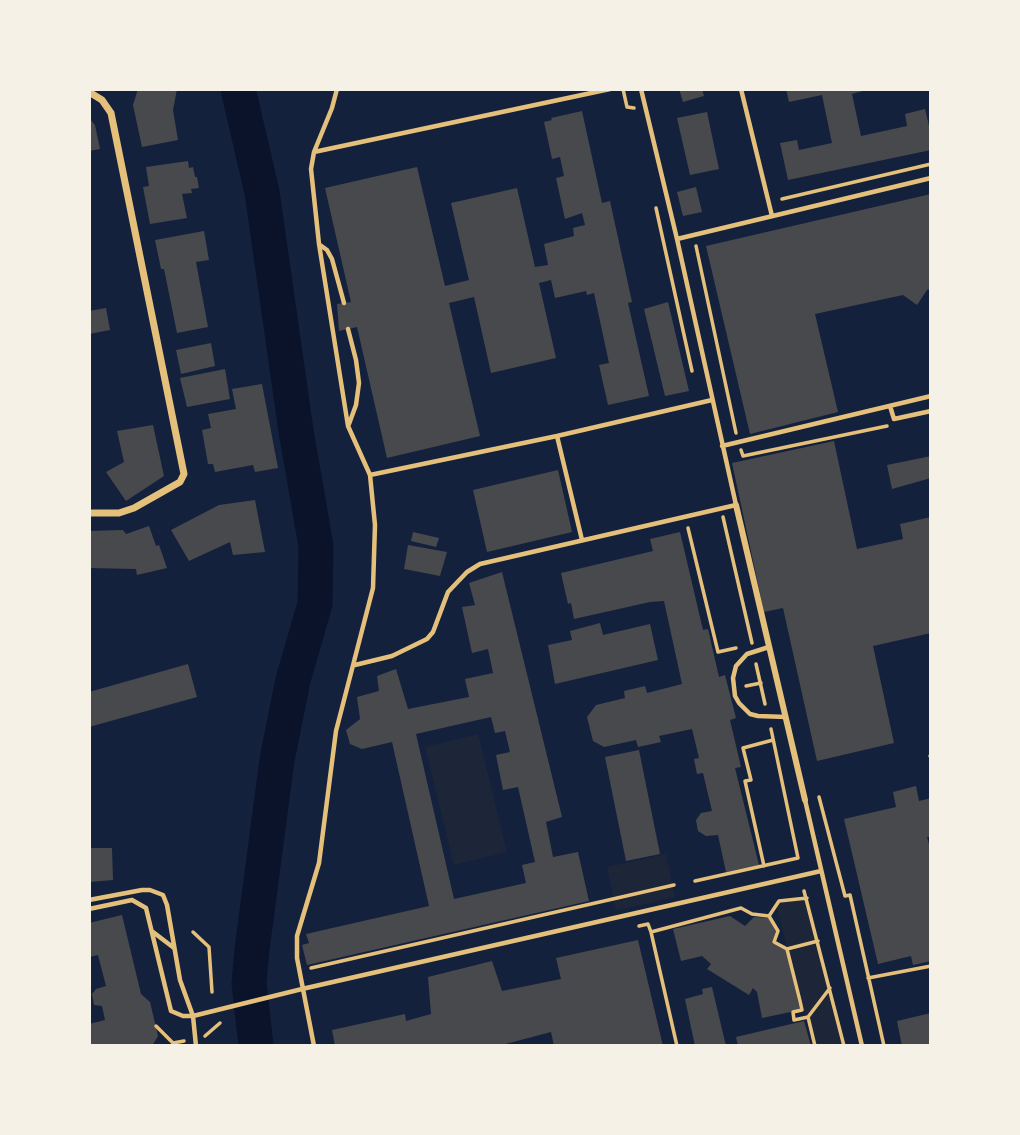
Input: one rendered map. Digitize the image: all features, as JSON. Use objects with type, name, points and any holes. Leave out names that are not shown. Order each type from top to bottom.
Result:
[{"type":"street","points":[[89,92],[102,100],[111,113],[184,474],[180,482],[134,509],[119,513],[89,513]]},
{"type":"street","points":[[736,505],[805,800]]},
{"type":"lane","points":[[314,1046],[297,958],[297,936],[319,863],[333,750],[373,588],[375,525],[370,475],[348,426],[319,244],[311,169],[314,152],[337,89]]},
{"type":"lane","points":[[314,152],[610,89]]},
{"type":"lane","points":[[355,665],[392,656],[427,639],[433,632],[448,592],[467,572],[480,564],[736,505],[641,89]]},
{"type":"lane","points":[[741,89],[772,216]]},
{"type":"lane","points":[[677,239],[931,178]]},
{"type":"lane","points":[[319,244],[327,250],[332,259],[344,303]]},
{"type":"lane","points":[[348,329],[359,383],[356,405],[348,426]]},
{"type":"lane","points":[[722,446],[931,396]]},
{"type":"lane","points":[[370,475],[712,400]]},
{"type":"lane","points":[[890,406],[894,419],[931,411]]},
{"type":"lane","points":[[557,436],[582,540]]},
{"type":"lane","points":[[769,647],[747,654],[736,666],[733,678],[735,696],[744,710],[758,716],[786,717]]},
{"type":"lane","points":[[805,800],[862,1046]]},
{"type":"lane","points":[[89,909],[132,900],[146,908],[172,1011],[183,1016],[193,1016],[821,871]]},
{"type":"lane","points":[[89,900],[142,890],[163,895],[180,980],[193,1016],[196,1046]]},
{"type":"lane","points":[[152,931],[174,948]]},
{"type":"path","points":[[622,89],[627,107],[634,106],[636,120]]},
{"type":"path","points":[[782,199],[931,164]]},
{"type":"path","points":[[653,198],[693,372]]},
{"type":"path","points":[[701,242],[694,248],[743,456],[894,425]]},
{"type":"path","points":[[695,881],[798,858],[721,509]]},
{"type":"path","points":[[685,517],[718,652],[741,647]]},
{"type":"path","points":[[764,866],[745,781],[751,780],[743,748],[773,740]]},
{"type":"path","points":[[818,796],[845,896],[850,895],[884,1046]]},
{"type":"path","points":[[310,969],[674,885]]},
{"type":"path","points":[[804,891],[844,1046]]},
{"type":"path","points":[[769,916],[779,901],[807,898]]},
{"type":"path","points":[[651,932],[741,908],[752,914],[769,916]]},
{"type":"path","points":[[769,916],[778,931],[774,942],[787,949],[818,941]]},
{"type":"path","points":[[635,927],[648,924],[651,932],[677,1046]]},
{"type":"path","points":[[193,932],[209,947],[212,992]]},
{"type":"path","points":[[787,949],[802,1010],[793,1012],[794,1020],[808,1017],[830,988]]},
{"type":"path","points":[[869,978],[931,966]]},
{"type":"path","points":[[808,1017],[815,1046]]},
{"type":"shaded area","points":[[478,734],[507,852],[454,865],[425,747]]},
{"type":"shaded area","points":[[666,854],[675,897],[616,911],[607,867]]},
{"type":"shaded area","points":[[808,896],[846,1046],[813,1046],[775,900]]},
{"type":"building","points":[[138,89],[177,89],[173,110],[178,140],[142,147],[133,105]]},
{"type":"building","points":[[679,89],[702,89],[704,96],[683,102]]},
{"type":"building","points":[[786,89],[870,89],[852,94],[861,136],[907,126],[905,114],[925,109],[931,134],[931,150],[788,180],[780,143],[797,140],[799,150],[832,143],[822,95],[789,102]]},
{"type":"building","points":[[582,111],[602,203],[610,201],[632,302],[628,303],[649,396],[608,405],[599,365],[609,363],[594,293],[587,295],[586,291],[555,298],[551,280],[539,283],[556,358],[491,373],[474,297],[449,303],[480,436],[387,458],[357,327],[339,331],[337,304],[351,302],[325,188],[417,167],[445,286],[469,280],[451,203],[517,188],[535,267],[548,265],[544,244],[574,236],[573,228],[585,225],[582,213],[565,219],[556,178],[564,176],[560,157],[552,159],[544,122]]},
{"type":"building","points":[[707,112],[719,169],[690,175],[677,118]]},
{"type":"building","points":[[89,118],[95,125],[100,149],[89,151]]},
{"type":"building","points":[[188,161],[189,168],[193,167],[199,188],[191,189],[192,193],[182,194],[187,218],[150,224],[143,187],[149,186],[146,167]]},
{"type":"building","points":[[696,187],[702,212],[683,216],[677,192]]},
{"type":"building","points":[[931,194],[931,289],[927,290],[917,305],[903,295],[815,314],[838,412],[750,434],[706,246]]},
{"type":"building","points":[[204,231],[209,260],[196,262],[208,327],[177,333],[155,240]]},
{"type":"building","points":[[668,302],[689,391],[665,396],[644,309]]},
{"type":"building","points":[[106,308],[110,330],[89,334],[89,311]]},
{"type":"building","points":[[211,343],[215,366],[181,374],[176,350]]},
{"type":"building","points":[[225,369],[230,399],[187,407],[180,378]]},
{"type":"building","points":[[262,384],[278,468],[255,472],[253,465],[215,472],[213,464],[208,464],[202,430],[211,428],[208,414],[236,409],[232,389]]},
{"type":"building","points":[[153,425],[164,476],[126,501],[106,472],[124,462],[117,431]]},
{"type":"building","points":[[834,441],[857,549],[903,539],[900,524],[931,517],[931,633],[873,646],[894,743],[817,761],[783,608],[764,612],[732,463]]},
{"type":"building","points":[[931,456],[931,478],[892,489],[887,465]]},
{"type":"building","points":[[558,470],[572,532],[487,552],[473,490]]},
{"type":"building","points":[[255,500],[265,552],[233,555],[230,542],[189,561],[171,530],[219,505]]},
{"type":"building","points":[[149,526],[167,568],[137,575],[136,569],[89,568],[89,531],[123,530],[126,534]]},
{"type":"building","points":[[413,532],[439,538],[436,547],[411,541]]},
{"type":"building","points":[[680,532],[703,630],[708,629],[719,677],[725,675],[736,718],[730,720],[741,767],[735,768],[759,865],[726,872],[718,835],[706,836],[698,831],[696,820],[701,813],[712,811],[703,773],[697,774],[694,759],[699,758],[692,729],[659,736],[661,742],[638,747],[636,740],[604,747],[593,741],[587,717],[596,705],[625,698],[624,691],[645,686],[647,693],[682,684],[664,601],[574,619],[561,573],[653,551],[650,539]]},
{"type":"building","points":[[408,545],[447,552],[440,576],[404,569]]},
{"type":"building","points":[[502,572],[562,817],[546,822],[553,857],[578,852],[589,901],[307,965],[302,945],[309,943],[306,934],[429,906],[392,742],[362,749],[350,744],[346,730],[360,719],[357,697],[379,691],[377,676],[396,669],[408,709],[469,697],[465,679],[493,673],[488,649],[472,653],[462,607],[475,605],[469,583]],"holes":[[[491,717],[495,733],[505,731],[510,752],[496,755],[503,790],[518,787],[535,862],[522,865],[526,883],[454,899],[416,734]]]},
{"type":"building","points":[[600,623],[603,635],[650,624],[658,660],[555,684],[548,645],[572,640],[570,631]]},
{"type":"building","points":[[188,664],[197,697],[89,727],[89,692]]},
{"type":"building","points":[[639,750],[660,854],[626,861],[605,757]]},
{"type":"building","points":[[916,786],[919,801],[931,798],[931,837],[927,837],[931,852],[931,961],[913,965],[911,956],[878,964],[844,819],[896,807],[893,792]]},
{"type":"building","points":[[89,848],[112,848],[113,880],[89,882]]},
{"type":"building","points":[[122,915],[141,994],[150,1002],[158,1036],[152,1046],[89,1046],[89,1024],[105,1020],[102,1006],[94,1005],[92,994],[96,989],[106,986],[98,955],[89,957],[89,923]]},
{"type":"building","points":[[730,916],[745,926],[754,917],[769,918],[776,931],[772,943],[786,950],[800,1010],[762,1018],[757,992],[753,988],[749,995],[707,969],[711,964],[702,956],[681,961],[673,929]]},
{"type":"building","points":[[638,940],[663,1046],[554,1046],[551,1032],[498,1046],[335,1046],[332,1030],[405,1014],[406,1021],[431,1014],[428,977],[492,961],[502,991],[561,979],[556,958]]},
{"type":"building","points":[[712,987],[726,1046],[695,1046],[685,999],[703,994],[702,989]]},
{"type":"building","points":[[931,1013],[931,1046],[902,1046],[897,1021]]},
{"type":"building","points":[[804,1021],[811,1046],[738,1046],[736,1037]]},
{"type":"waterway","points":[[238,89],[262,192],[296,431],[316,546],[315,604],[293,680],[277,760],[252,949],[249,983],[256,1046]]}]
